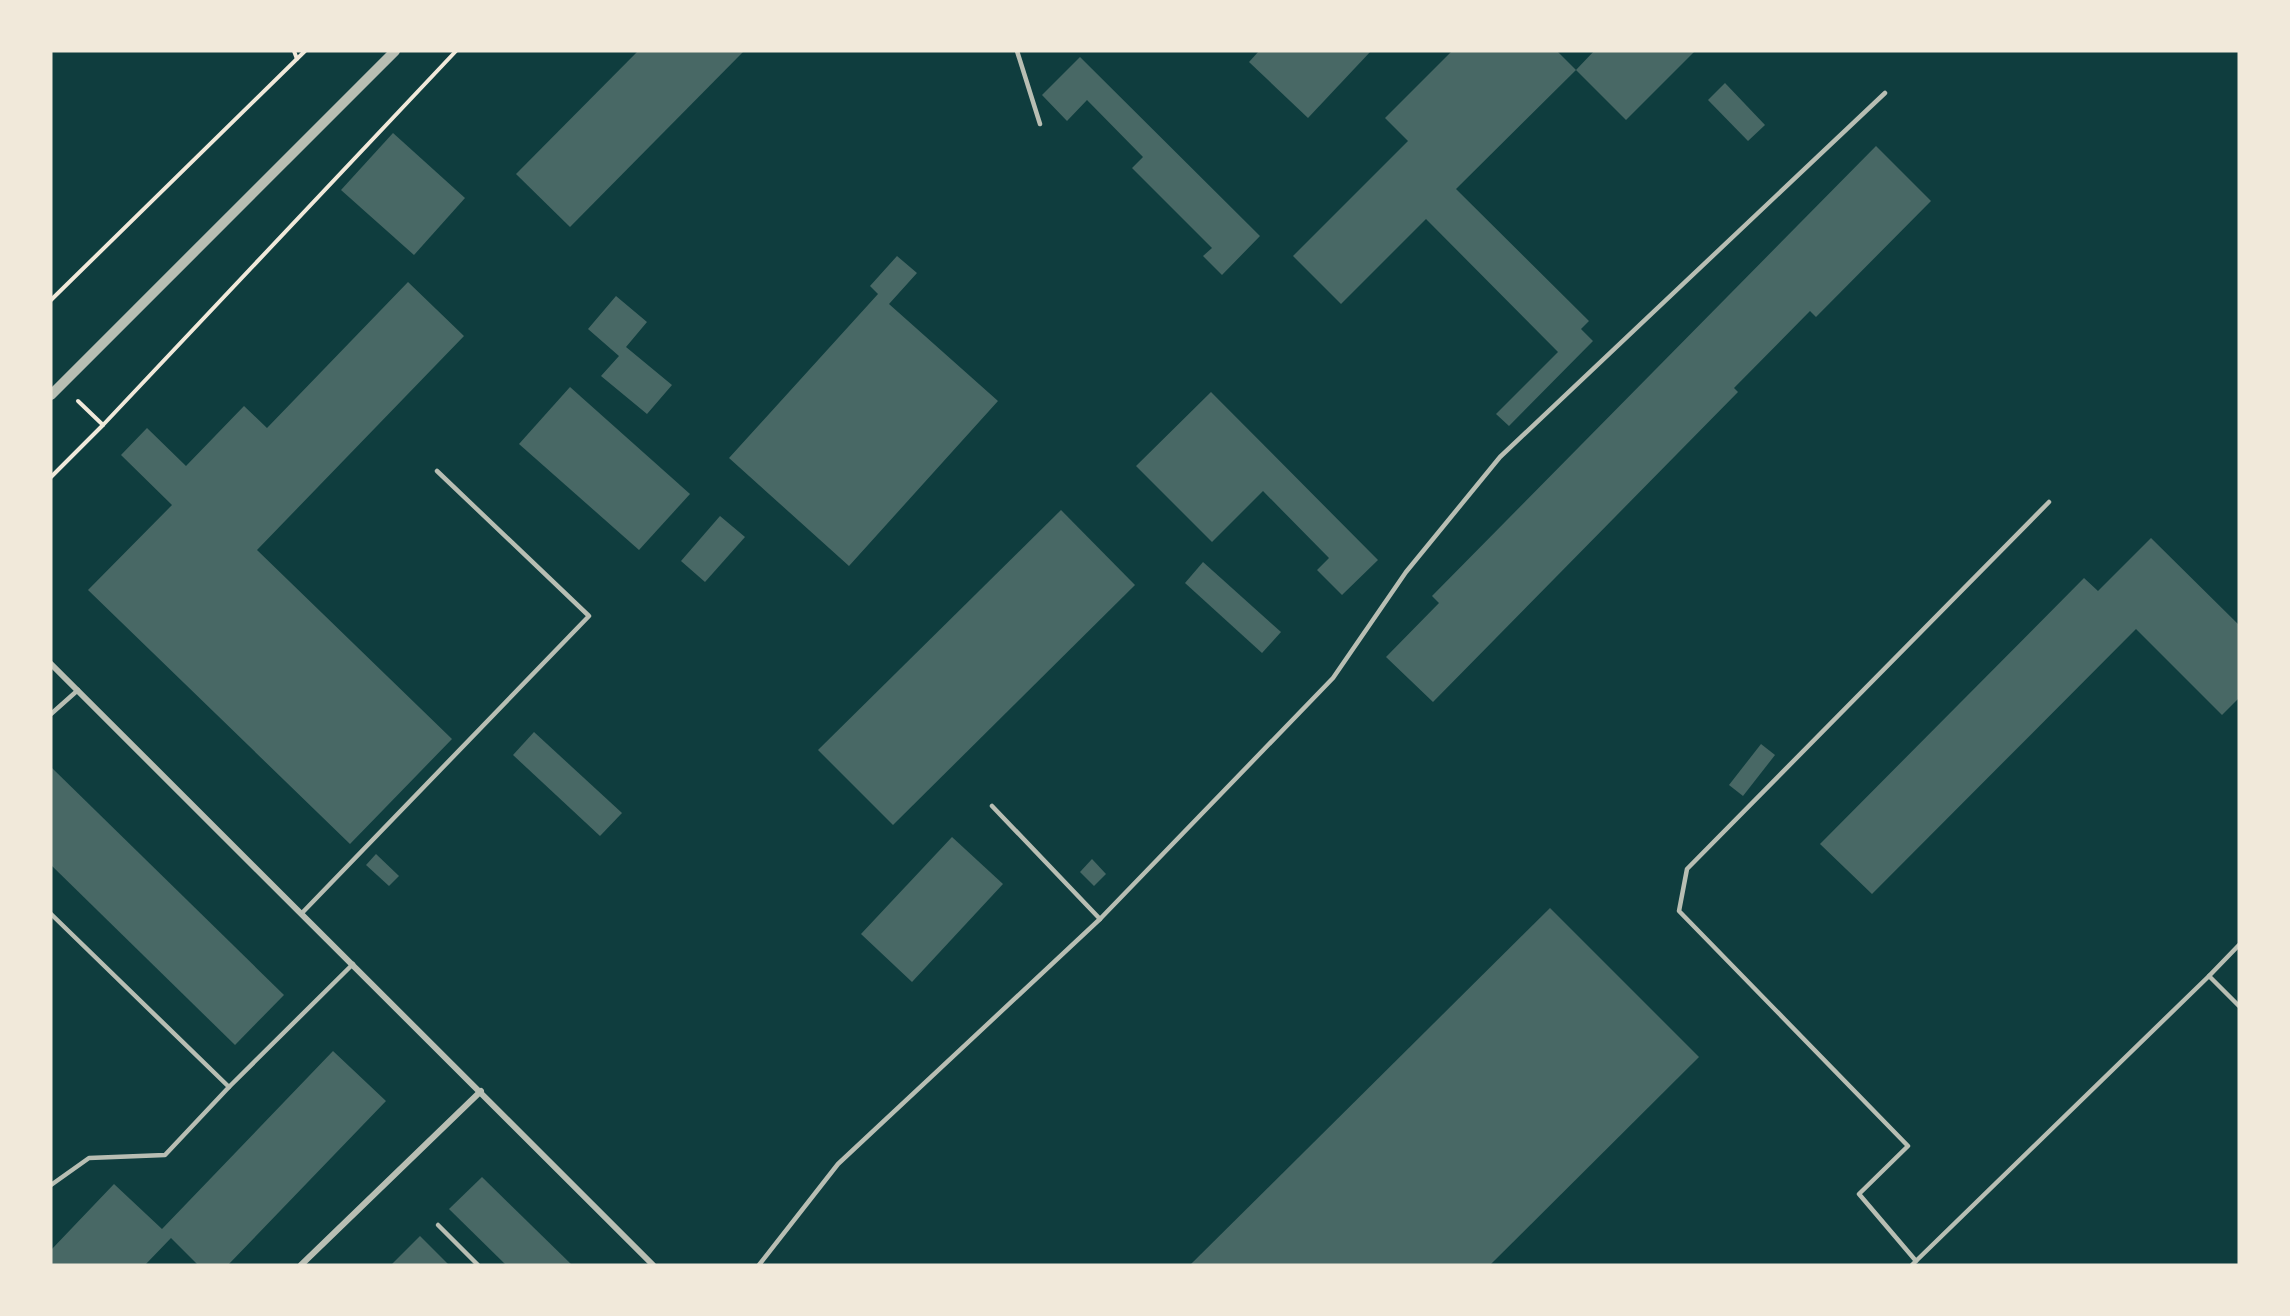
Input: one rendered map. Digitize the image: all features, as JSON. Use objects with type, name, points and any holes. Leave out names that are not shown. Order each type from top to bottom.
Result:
[{"type":"street","points":[[51,395],[395,51]]},
{"type":"street","points":[[51,664],[481,1090],[653,1265]]},
{"type":"street","points":[[301,1265],[481,1090]]},
{"type":"lane","points":[[1017,51],[1040,124]]},
{"type":"lane","points":[[759,1265],[838,1164],[1100,919],[1334,678],[1406,572],[1500,457],[1885,93]]},
{"type":"lane","points":[[302,913],[589,616],[437,471]]},
{"type":"lane","points":[[2049,502],[1687,869],[1679,911],[1908,1146],[1859,1194],[1914,1263],[2239,945]]},
{"type":"lane","points":[[51,714],[78,690]]},
{"type":"lane","points":[[992,806],[1100,919]]},
{"type":"lane","points":[[51,914],[229,1088]]},
{"type":"lane","points":[[51,1185],[89,1158],[165,1155],[353,964]]},
{"type":"lane","points":[[2209,976],[2239,1006]]},
{"type":"lane","points":[[438,1225],[478,1265]]},
{"type":"path","points":[[294,51],[297,59]]},
{"type":"path","points":[[51,300],[305,51]]},
{"type":"path","points":[[51,477],[456,51]]},
{"type":"building","points":[[638,51],[744,51],[570,227],[516,174]]},
{"type":"building","points":[[1259,51],[1371,51],[1308,118],[1249,62]]},
{"type":"building","points":[[1452,51],[1557,51],[1576,70],[1456,189],[1589,321],[1581,329],[1593,341],[1509,426],[1496,414],[1558,352],[1426,219],[1341,304],[1293,256],[1408,141],[1385,118]]},
{"type":"building","points":[[1594,51],[1695,51],[1626,120],[1576,70]]},
{"type":"building","points":[[1080,57],[1260,236],[1222,275],[1203,256],[1212,248],[1132,168],[1143,157],[1087,100],[1067,121],[1042,95]]},
{"type":"building","points":[[1725,83],[1765,125],[1748,141],[1708,100]]},
{"type":"building","points":[[393,133],[465,198],[414,255],[341,190]]},
{"type":"building","points":[[1876,146],[1931,201],[1816,317],[1810,311],[1734,388],[1738,392],[1433,702],[1386,657],[1439,603],[1432,596]]},
{"type":"building","points":[[897,256],[917,273],[889,304],[998,401],[849,566],[729,458],[878,294],[870,286]]},
{"type":"building","points":[[408,282],[464,336],[257,550],[452,739],[350,844],[88,590],[172,505],[121,455],[147,428],[186,466],[244,406],[267,428]]},
{"type":"building","points":[[616,296],[647,322],[626,347],[672,385],[647,414],[601,376],[619,356],[588,329]]},
{"type":"building","points":[[570,387],[690,494],[639,550],[519,444]]},
{"type":"building","points":[[1211,392],[1378,560],[1342,595],[1317,570],[1329,558],[1263,491],[1212,542],[1136,466]]},
{"type":"building","points":[[1061,510],[1135,585],[893,825],[818,750]]},
{"type":"building","points":[[720,516],[745,537],[705,582],[681,561]]},
{"type":"building","points":[[2151,538],[2239,625],[2239,698],[2222,715],[2136,629],[1872,894],[1820,844],[2084,578],[2098,591]]},
{"type":"building","points":[[1203,562],[1281,632],[1262,653],[1185,583]]},
{"type":"building","points":[[534,732],[622,813],[600,836],[513,755]]},
{"type":"building","points":[[1761,744],[1775,755],[1743,796],[1729,785]]},
{"type":"building","points":[[51,767],[284,995],[235,1045],[51,865]]},
{"type":"building","points":[[952,837],[1003,884],[912,982],[861,934]]},
{"type":"building","points":[[376,854],[399,876],[389,886],[366,865]]},
{"type":"building","points":[[1092,859],[1106,874],[1094,886],[1080,872]]},
{"type":"building","points":[[1550,908],[1699,1057],[1490,1265],[1190,1265]]},
{"type":"building","points":[[333,1051],[386,1101],[228,1265],[198,1265],[171,1238],[145,1265],[51,1265],[51,1250],[114,1184],[162,1229]]},
{"type":"building","points":[[482,1177],[572,1265],[506,1265],[449,1209]]},
{"type":"building","points":[[420,1236],[449,1265],[391,1265]]}]
